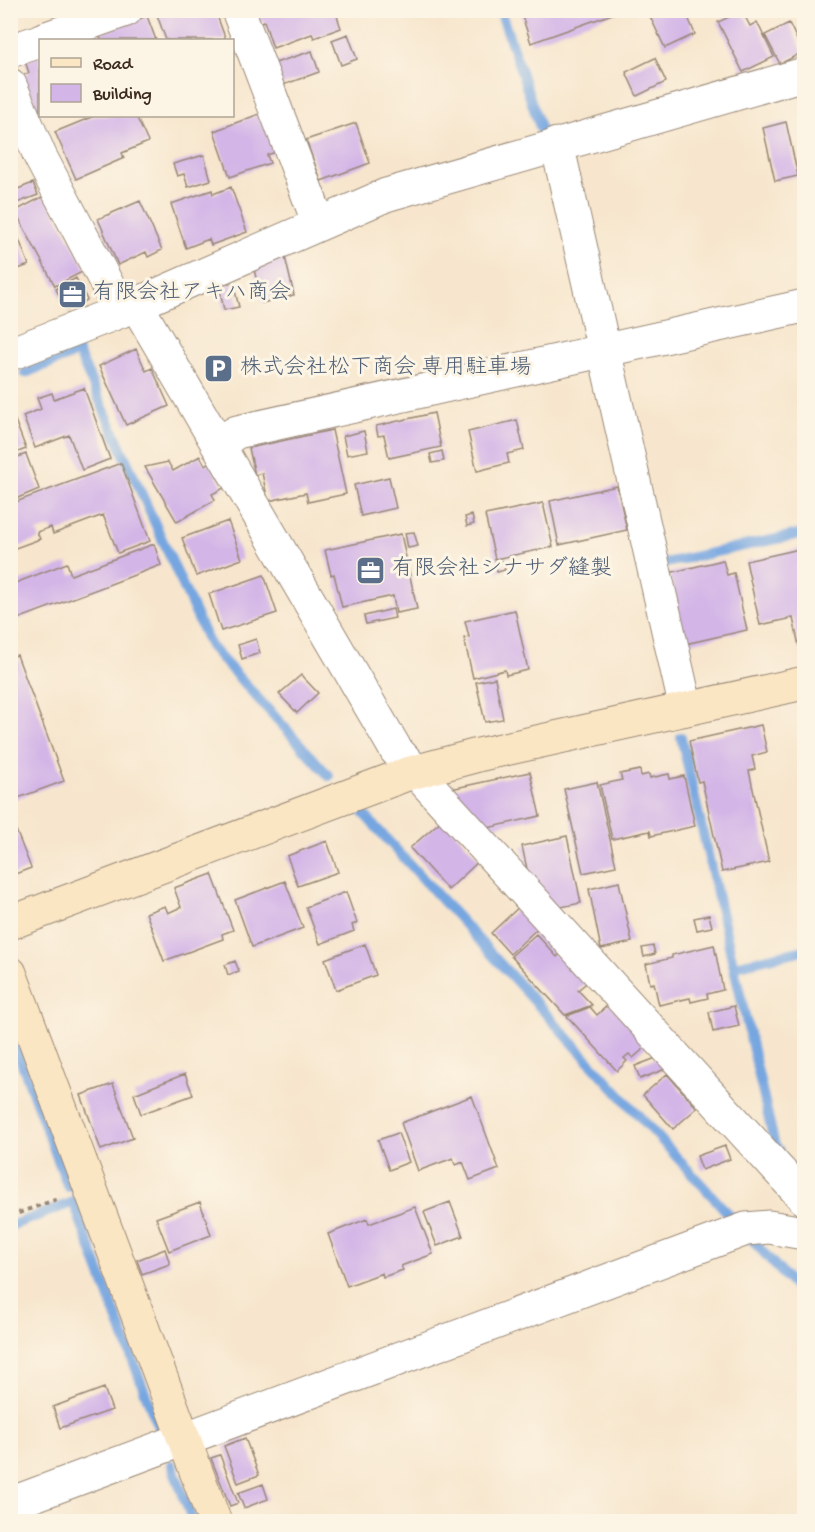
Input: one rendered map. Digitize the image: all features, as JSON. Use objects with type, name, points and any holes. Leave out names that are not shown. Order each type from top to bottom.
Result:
[{"type":"street","points":[[46,39],[126,10]]},
{"type":"street","points":[[238,10],[319,224]]},
{"type":"street","points":[[10,51],[39,42]]},
{"type":"street","points":[[10,354],[128,308],[353,208],[419,184],[804,74]]},
{"type":"street","points":[[10,85],[40,156],[128,308],[217,444],[396,750],[804,1198]]},
{"type":"street","points":[[557,144],[686,709]]},
{"type":"street","points":[[217,444],[237,432],[804,306]]},
{"type":"street","points":[[10,923],[416,772],[478,755],[804,683]]},
{"type":"street","points":[[10,973],[215,1521]]},
{"type":"street","points":[[10,1504],[746,1229],[769,1227],[804,1233]]},
{"type":"path","points":[[10,1216],[90,1187]]},
{"type":"building","points":[[169,10],[215,10],[226,39],[166,39],[157,15]]},
{"type":"building","points":[[254,10],[335,10],[341,28],[314,38],[312,34],[273,48],[264,21],[258,23]]},
{"type":"building","points":[[520,10],[614,10],[615,13],[531,43]]},
{"type":"building","points":[[647,10],[685,10],[695,34],[665,48]]},
{"type":"building","points":[[742,11],[750,26],[757,22],[774,57],[743,72],[718,22]]},
{"type":"building","points":[[147,16],[156,39],[101,39],[99,33]]},
{"type":"building","points":[[789,23],[803,52],[780,64],[765,35]]},
{"type":"building","points":[[348,34],[357,59],[341,65],[332,40]]},
{"type":"building","points":[[312,51],[319,72],[280,86],[272,64]]},
{"type":"building","points":[[39,55],[39,110],[32,113],[19,76],[29,73],[25,61]]},
{"type":"building","points":[[655,58],[666,82],[637,96],[626,72]]},
{"type":"building","points":[[262,113],[276,152],[267,155],[270,163],[230,177],[214,131]]},
{"type":"building","points":[[92,117],[136,117],[148,142],[122,153],[124,158],[76,179],[55,132]]},
{"type":"building","points":[[786,122],[798,176],[775,181],[763,128]]},
{"type":"building","points":[[356,123],[370,163],[321,181],[306,140]]},
{"type":"building","points":[[204,155],[211,180],[188,187],[184,174],[177,176],[173,164]]},
{"type":"building","points":[[33,183],[38,195],[14,204],[10,192]]},
{"type":"building","points":[[231,187],[247,232],[211,245],[209,239],[186,248],[171,204],[212,190],[213,194]]},
{"type":"building","points":[[46,195],[86,270],[55,286],[15,211]]},
{"type":"building","points":[[140,201],[162,250],[148,257],[146,252],[118,265],[98,219]]},
{"type":"building","points":[[15,229],[29,265],[10,272],[10,230]]},
{"type":"building","points":[[285,257],[294,295],[262,303],[253,265]]},
{"type":"building","points":[[76,278],[87,300],[67,310],[56,289]]},
{"type":"building","points":[[233,283],[239,307],[224,310],[219,286]]},
{"type":"building","points":[[136,349],[146,371],[152,368],[169,406],[126,425],[99,366]]},
{"type":"building","points":[[84,388],[110,459],[82,470],[69,435],[35,448],[23,416],[41,409],[37,398],[52,393],[54,399]]},
{"type":"building","points":[[10,407],[26,449],[10,455]]},
{"type":"building","points":[[434,413],[441,447],[389,458],[384,435],[378,436],[376,426]]},
{"type":"building","points":[[517,420],[524,450],[507,454],[509,463],[477,471],[468,432]]},
{"type":"building","points":[[332,430],[346,494],[308,502],[306,493],[268,501],[262,473],[255,475],[249,448]]},
{"type":"building","points":[[364,431],[368,451],[347,455],[343,436]]},
{"type":"building","points":[[442,451],[444,461],[432,463],[430,454]]},
{"type":"building","points":[[26,454],[39,489],[13,500],[10,494],[10,460]]},
{"type":"building","points":[[200,456],[205,465],[209,462],[224,488],[212,494],[215,500],[177,522],[145,467],[168,462],[173,471]]},
{"type":"building","points":[[121,463],[150,541],[118,553],[103,515],[53,534],[51,527],[37,532],[40,539],[10,550],[10,504]]},
{"type":"building","points":[[389,477],[396,508],[361,516],[354,485]]},
{"type":"building","points":[[617,486],[627,530],[559,545],[550,501]]},
{"type":"building","points":[[543,503],[553,547],[495,559],[485,515]]},
{"type":"building","points":[[472,515],[474,524],[467,526],[465,517]]},
{"type":"building","points":[[228,521],[242,559],[196,576],[182,538]]},
{"type":"building","points":[[414,532],[418,546],[408,548],[405,533]]},
{"type":"building","points":[[401,534],[417,609],[396,613],[393,596],[342,607],[325,550]]},
{"type":"building","points":[[154,544],[161,565],[10,622],[10,585],[67,563],[71,575]]},
{"type":"building","points":[[804,548],[804,645],[799,646],[793,618],[760,625],[746,561]]},
{"type":"building","points":[[723,560],[727,575],[734,573],[747,630],[685,644],[669,573]]},
{"type":"building","points":[[503,561],[505,570],[497,572],[495,562]]},
{"type":"building","points":[[264,575],[277,613],[221,631],[209,594]]},
{"type":"building","points":[[393,609],[395,618],[366,624],[364,616]]},
{"type":"building","points":[[515,610],[528,670],[506,675],[505,670],[473,678],[464,638],[469,637],[465,621]]},
{"type":"building","points":[[256,639],[260,653],[242,659],[238,645]]},
{"type":"building","points":[[17,655],[64,781],[10,801],[10,657]]},
{"type":"building","points":[[301,675],[318,693],[297,713],[279,694]]},
{"type":"building","points":[[495,678],[503,719],[485,722],[476,682]]},
{"type":"building","points":[[761,725],[767,752],[752,756],[755,769],[749,771],[769,862],[722,872],[702,781],[698,782],[689,741]]},
{"type":"building","points":[[640,770],[641,776],[649,774],[650,778],[669,774],[670,779],[684,776],[695,826],[651,836],[650,831],[612,839],[600,785],[622,780],[620,774]]},
{"type":"building","points":[[530,772],[540,816],[479,830],[451,789]]},
{"type":"building","points":[[597,782],[616,866],[583,873],[564,789]]},
{"type":"building","points":[[10,815],[31,868],[10,876]]},
{"type":"building","points":[[443,819],[480,860],[448,890],[410,848]]},
{"type":"building","points":[[567,836],[581,903],[551,909],[531,888],[522,846]]},
{"type":"building","points":[[327,841],[338,872],[298,886],[287,856]]},
{"type":"building","points":[[212,874],[233,930],[222,934],[223,939],[164,961],[146,913],[165,906],[168,913],[181,907],[174,888]]},
{"type":"building","points":[[285,881],[303,928],[252,947],[235,900]]},
{"type":"building","points":[[619,882],[632,942],[601,949],[589,889]]},
{"type":"building","points":[[346,892],[357,923],[352,925],[354,931],[320,944],[306,907]]},
{"type":"building","points":[[521,905],[540,926],[510,954],[491,933]]},
{"type":"building","points":[[709,915],[712,927],[697,930],[694,918]]},
{"type":"building","points":[[536,934],[557,957],[564,950],[591,979],[578,990],[592,1005],[565,1015],[511,956]]},
{"type":"building","points":[[365,944],[376,975],[336,990],[325,959]]},
{"type":"building","points":[[714,945],[723,990],[707,994],[708,998],[691,1002],[690,998],[659,1005],[654,983],[650,984],[646,964]]},
{"type":"building","points":[[653,946],[655,954],[644,957],[642,948]]},
{"type":"building","points":[[235,961],[239,971],[228,975],[225,965]]},
{"type":"building","points":[[610,1003],[648,1045],[633,1058],[629,1054],[624,1058],[627,1061],[617,1071],[567,1016],[590,1007],[597,1015]]},
{"type":"building","points":[[734,1006],[739,1026],[713,1032],[709,1012]]},
{"type":"building","points":[[664,1055],[668,1068],[640,1079],[635,1066]]},
{"type":"building","points":[[185,1074],[193,1095],[141,1114],[134,1094]]},
{"type":"building","points":[[667,1074],[697,1108],[673,1129],[643,1095]]},
{"type":"building","points":[[113,1084],[133,1138],[101,1150],[81,1095]]},
{"type":"building","points":[[472,1096],[499,1169],[470,1180],[463,1162],[456,1165],[453,1158],[418,1171],[401,1123]]},
{"type":"building","points":[[398,1133],[409,1162],[389,1170],[378,1140]]},
{"type":"building","points":[[725,1146],[730,1159],[702,1170],[697,1156]]},
{"type":"building","points":[[200,1202],[211,1235],[169,1251],[156,1218]]},
{"type":"building","points":[[450,1202],[463,1236],[437,1246],[424,1212]]},
{"type":"building","points":[[415,1207],[433,1254],[401,1266],[403,1270],[383,1277],[382,1273],[347,1286],[328,1234],[367,1219],[369,1224]]},
{"type":"building","points":[[165,1249],[170,1264],[142,1274],[137,1260]]},
{"type":"building","points":[[104,1388],[112,1410],[60,1428],[53,1407]]},
{"type":"building","points":[[245,1438],[259,1475],[238,1483],[224,1446]]},
{"type":"building","points":[[220,1455],[238,1503],[230,1506],[211,1458]]},
{"type":"building","points":[[263,1484],[268,1499],[244,1508],[238,1493]]},
{"type":"waterway","points":[[500,10],[542,133]]},
{"type":"waterway","points":[[25,373],[78,352],[210,646],[329,776]]},
{"type":"waterway","points":[[661,564],[804,533]]},
{"type":"waterway","points":[[681,737],[775,1146],[779,1150]]},
{"type":"waterway","points":[[362,812],[734,1220]]},
{"type":"waterway","points":[[734,966],[804,950]]},
{"type":"waterway","points":[[10,1032],[68,1187]]},
{"type":"waterway","points":[[73,1201],[158,1427]]},
{"type":"waterway","points":[[10,1226],[74,1202]]},
{"type":"waterway","points":[[753,1241],[804,1297]]},
{"type":"waterway","points":[[172,1465],[193,1522]]},
{"type":"place","name":"有限会社アキハ商会","points":[[72,294]]},
{"type":"place","name":"株式会社松下商会 専用駐車場","points":[[219,369]]},
{"type":"place","name":"有限会社シナサダ縫製","points":[[371,570]]}]
